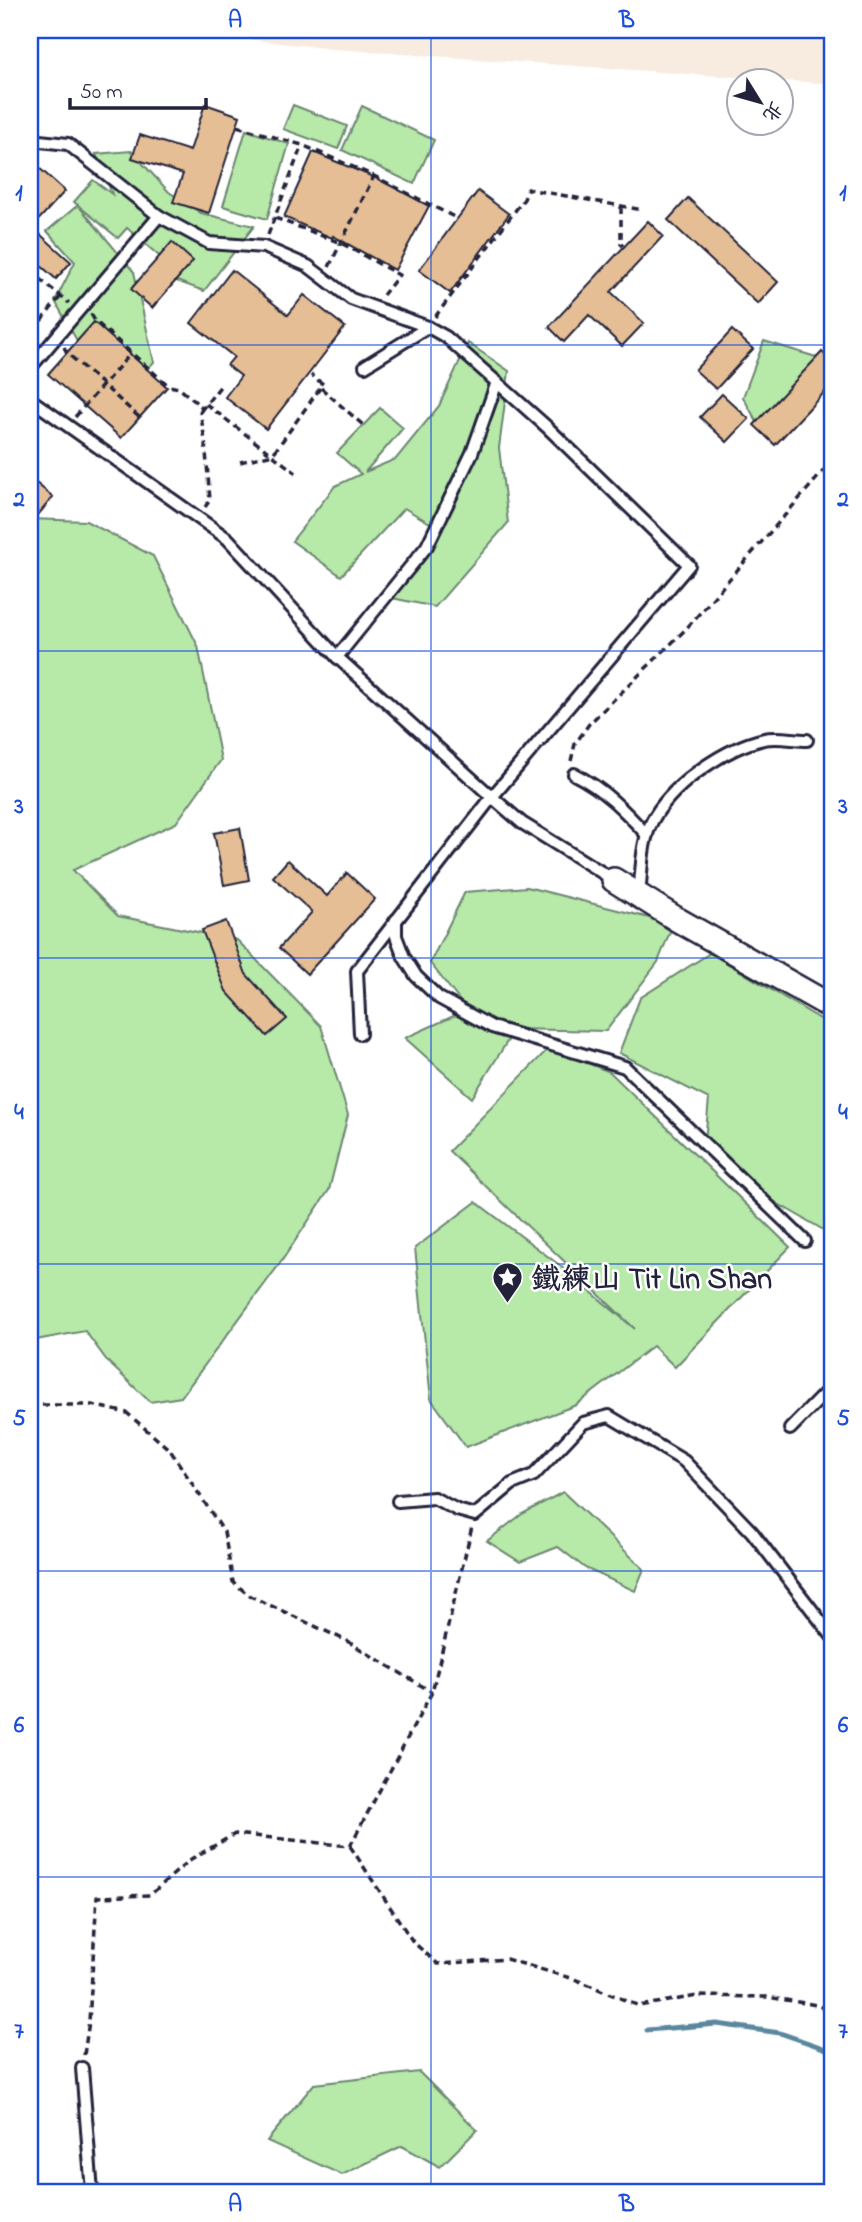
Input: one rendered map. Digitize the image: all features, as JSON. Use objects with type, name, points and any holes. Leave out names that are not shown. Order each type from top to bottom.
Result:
[{"type":"street","points":[[614,880],[832,1007]]},
{"type":"lane","points":[[30,140],[68,144],[159,216],[209,243],[264,247],[308,266],[351,299],[428,327],[446,337],[547,427],[689,565],[492,797],[357,971],[360,1034]]},
{"type":"lane","points":[[30,368],[159,216]]},
{"type":"lane","points":[[365,366],[428,327]]},
{"type":"lane","points":[[337,657],[427,546],[472,453],[496,382]]},
{"type":"lane","points":[[30,399],[228,539],[337,657],[492,797],[522,822],[614,880]]},
{"type":"lane","points":[[639,895],[647,835],[655,816],[683,783],[721,756],[765,739],[807,740]]},
{"type":"lane","points":[[575,774],[591,782],[618,803],[647,835]]},
{"type":"lane","points":[[396,920],[396,936],[404,957],[416,976],[439,998],[492,1027],[625,1067],[805,1241]]},
{"type":"lane","points":[[790,1429],[832,1386]]},
{"type":"lane","points":[[398,1501],[435,1498],[457,1510],[475,1515],[512,1483],[534,1475],[583,1423],[609,1416],[684,1461],[752,1532],[832,1636]]},
{"type":"lane","points":[[82,2068],[92,2192]]},
{"type":"path","points":[[237,126],[302,145],[374,176],[456,218]]},
{"type":"path","points":[[270,232],[302,145]]},
{"type":"path","points":[[324,278],[374,176]]},
{"type":"path","points":[[428,327],[524,200],[528,189],[643,210]]},
{"type":"path","points":[[621,206],[623,246]]},
{"type":"path","points":[[275,218],[341,243],[399,275],[374,307]]},
{"type":"path","points":[[30,273],[61,296],[82,307],[169,386],[179,388],[296,473]]},
{"type":"path","points":[[41,321],[61,296]]},
{"type":"path","points":[[55,339],[139,417]]},
{"type":"path","points":[[67,426],[131,353]]},
{"type":"path","points":[[240,462],[272,454],[323,384],[311,375]]},
{"type":"path","points":[[197,517],[210,500],[200,412],[222,384]]},
{"type":"path","points":[[321,388],[363,425]]},
{"type":"path","points":[[575,774],[571,760],[575,744],[589,724],[686,629],[832,461]]},
{"type":"path","points":[[30,1405],[92,1405],[127,1413],[170,1450],[224,1532],[233,1582],[250,1596],[347,1641],[432,1692]]},
{"type":"path","points":[[350,1846],[432,1692],[475,1515]]},
{"type":"path","points":[[82,2068],[89,2021],[97,1897],[150,1895],[191,1859],[235,1834],[350,1846]]},
{"type":"path","points":[[350,1846],[413,1942],[438,1964],[506,1959],[577,1980],[639,2006],[697,1996],[767,1997],[817,2006],[832,2012]]},
{"type":"shaded area","points":[[192,30],[832,30],[832,84],[796,81],[796,66],[726,66],[726,77],[333,49],[202,34]]},
{"type":"green space","points":[[293,105],[347,126],[338,149],[283,129]]},
{"type":"green space","points":[[362,106],[434,140],[414,184],[342,150]]},
{"type":"green space","points":[[246,130],[289,144],[267,219],[223,206]]},
{"type":"green space","points":[[131,151],[169,192],[201,213],[254,226],[204,291],[160,275],[159,256],[127,228],[118,238],[74,202],[93,180],[112,194],[96,154]]},
{"type":"green space","points":[[78,205],[134,272],[154,362],[113,406],[55,301],[75,262],[47,231]]},
{"type":"green space","points":[[764,341],[816,357],[797,411],[757,422],[743,397]]},
{"type":"green space","points":[[468,343],[509,371],[499,448],[508,523],[435,607],[392,598],[442,530],[404,508],[341,576],[292,541],[335,486],[361,474],[337,453],[380,408],[403,428],[365,472],[396,459],[439,406]]},
{"type":"green space","points":[[30,519],[86,521],[153,556],[198,646],[221,760],[176,823],[73,870],[118,916],[237,940],[321,1026],[348,1115],[329,1190],[281,1262],[181,1397],[150,1402],[108,1362],[85,1331],[30,1341]]},
{"type":"green space","points":[[527,887],[673,924],[658,962],[606,1031],[515,1029],[472,1098],[405,1038],[467,1010],[430,963],[465,892]]},
{"type":"green space","points":[[710,953],[832,1026],[832,1229],[822,1229],[766,1197],[704,1152],[709,1099],[619,1053],[640,998]]},
{"type":"green space","points":[[547,1050],[610,1072],[790,1247],[675,1367],[653,1346],[576,1405],[466,1447],[431,1399],[415,1248],[476,1202],[558,1264],[635,1329],[449,1151]]},
{"type":"green space","points":[[563,1492],[644,1569],[635,1591],[585,1568],[558,1547],[520,1562],[487,1541],[522,1514]]},
{"type":"green space","points":[[419,2072],[477,2130],[440,2167],[402,2146],[342,2175],[267,2141],[314,2084]]},
{"type":"building","points":[[205,104],[240,116],[209,213],[173,202],[183,174],[132,158],[140,135],[190,151]]},
{"type":"building","points":[[313,152],[378,179],[429,206],[395,270],[333,236],[332,238],[284,217]]},
{"type":"building","points":[[37,166],[65,191],[32,227],[71,262],[56,279],[30,256],[30,174]]},
{"type":"building","points":[[478,191],[509,214],[450,293],[419,270]]},
{"type":"building","points":[[688,198],[778,282],[758,304],[668,220]]},
{"type":"building","points":[[648,221],[663,236],[611,292],[644,323],[622,346],[589,315],[564,342],[549,327]]},
{"type":"building","points":[[172,242],[193,261],[152,308],[131,289]]},
{"type":"building","points":[[232,270],[288,315],[304,295],[345,327],[266,429],[225,397],[241,376],[227,365],[234,357],[191,323]]},
{"type":"building","points":[[94,322],[167,387],[121,438],[48,374]]},
{"type":"building","points":[[732,330],[753,349],[716,389],[695,370]]},
{"type":"building","points":[[822,352],[832,361],[832,384],[775,445],[754,425]]},
{"type":"building","points":[[722,394],[749,419],[727,442],[700,417]]},
{"type":"building","points":[[30,478],[53,497],[38,515],[30,508]]},
{"type":"building","points":[[240,828],[249,880],[224,885],[214,833]]},
{"type":"building","points":[[288,860],[327,896],[347,873],[375,899],[307,974],[279,948],[312,912],[273,877]]},
{"type":"building","points":[[226,921],[246,974],[287,1019],[267,1036],[226,991],[202,930]]},
{"type":"waterway","points":[[647,2030],[717,2024],[780,2033],[832,2051]]},
{"type":"place","name":"鐵練山 Tit Lin Shan","points":[[508,1305]]}]
